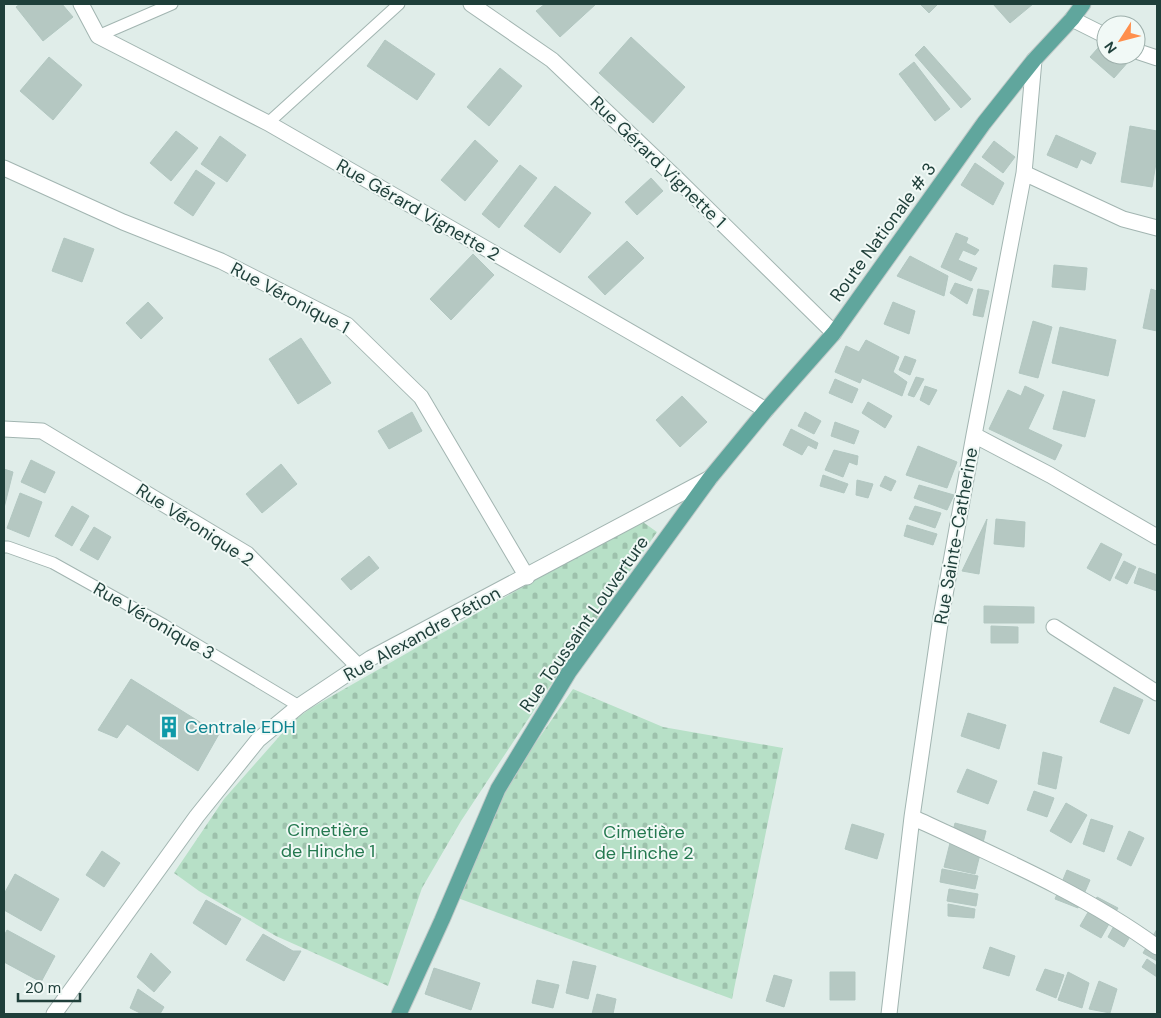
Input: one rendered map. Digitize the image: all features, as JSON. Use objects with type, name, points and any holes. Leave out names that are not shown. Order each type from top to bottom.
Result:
[{"type":"main road","name":"Route Nationale # 3","points":[[710,478],[834,332],[984,123],[1034,60],[1072,19],[1083,4]]},
{"type":"main road","name":"Rue Toussaint Louverture","points":[[399,1014],[442,920],[498,789],[569,672],[710,478]]},
{"type":"street","points":[[81,4],[98,36]]},
{"type":"street","name":"Rue Gérard Vignette 1","points":[[471,4],[552,60],[834,332]]},
{"type":"street","points":[[1072,19],[1096,31]]},
{"type":"street","name":"Rue Gérard Vignette 2","points":[[98,36],[268,123],[766,410]]},
{"type":"street","name":"Rue Sainte-Catherine","points":[[889,1014],[912,817],[941,618],[1024,173],[1034,60]]},
{"type":"street","name":"Rue Véronique 1","points":[[4,168],[123,222],[220,261],[347,324],[421,397],[527,577]]},
{"type":"street","points":[[1024,173],[1123,219],[1157,228]]},
{"type":"street","name":"Rue Véronique 2","points":[[4,429],[42,431],[247,554],[359,667]]},
{"type":"street","points":[[974,435],[1050,475],[1157,538]]},
{"type":"street","name":"Rue Alexandre Pétion","points":[[54,1014],[197,816],[258,740],[299,706],[371,658],[527,577],[710,478]]},
{"type":"street","points":[[1054,627],[1157,692]]},
{"type":"street","points":[[912,817],[1024,869],[1125,923],[1157,947]]},
{"type":"lane","points":[[98,36],[172,4]]},
{"type":"lane","points":[[268,123],[399,4]]},
{"type":"lane","name":"Rue Véronique 3","points":[[4,547],[53,563],[164,625],[299,706]]},
{"type":"green space","name":"Cimetière de Hinche 1","points":[[640,520],[657,532],[552,683],[461,821],[422,888],[388,986],[276,936],[199,891],[174,873],[224,799],[292,722],[311,708]]},
{"type":"green space","name":"Cimetière de Hinche 2","points":[[573,689],[663,727],[783,748],[732,999],[455,897],[480,823]]},
{"type":"building","points":[[20,4],[62,4],[73,17],[43,41],[16,7]]},
{"type":"building","points":[[545,4],[596,4],[560,37],[536,11]]},
{"type":"building","points":[[920,4],[938,4],[929,13]]},
{"type":"building","points":[[993,4],[1033,4],[1010,23]]},
{"type":"building","points":[[631,37],[685,87],[653,123],[599,73]]},
{"type":"building","points":[[385,40],[435,74],[417,100],[367,66]]},
{"type":"building","points":[[924,46],[971,99],[961,108],[915,55]]},
{"type":"building","points":[[1096,50],[1096,62],[1090,57]]},
{"type":"building","points":[[49,57],[82,85],[53,120],[20,91]]},
{"type":"building","points":[[914,62],[950,109],[935,121],[899,74]]},
{"type":"building","points":[[1099,65],[1125,65],[1114,78]]},
{"type":"building","points":[[500,68],[522,86],[489,126],[467,107]]},
{"type":"building","points":[[1130,126],[1157,131],[1157,157],[1152,187],[1121,182]]},
{"type":"building","points":[[176,131],[198,148],[171,181],[150,163]]},
{"type":"building","points":[[1056,135],[1096,153],[1091,164],[1081,159],[1077,168],[1047,155]]},
{"type":"building","points":[[220,136],[246,155],[227,182],[201,164]]},
{"type":"building","points":[[475,140],[498,161],[465,201],[441,180]]},
{"type":"building","points":[[994,141],[1015,157],[1003,173],[982,157]]},
{"type":"building","points":[[975,163],[1004,183],[993,205],[961,185]]},
{"type":"building","points":[[520,165],[537,178],[499,228],[482,214]]},
{"type":"building","points":[[196,170],[215,183],[193,216],[174,203]]},
{"type":"building","points":[[651,178],[663,191],[637,215],[625,202]]},
{"type":"building","points":[[555,186],[591,213],[560,253],[524,226]]},
{"type":"building","points":[[956,233],[968,238],[966,243],[979,250],[975,255],[963,250],[958,260],[977,268],[971,281],[941,267]]},
{"type":"building","points":[[64,238],[94,249],[82,282],[52,271]]},
{"type":"building","points":[[627,241],[644,258],[605,295],[588,277]]},
{"type":"building","points":[[473,254],[494,275],[451,320],[430,299]]},
{"type":"building","points":[[910,256],[948,276],[944,296],[897,276]]},
{"type":"building","points":[[1054,265],[1087,268],[1085,290],[1052,287]]},
{"type":"building","points":[[955,283],[973,289],[967,304],[950,293]]},
{"type":"building","points":[[978,289],[989,291],[983,317],[973,315]]},
{"type":"building","points":[[1151,289],[1157,291],[1157,331],[1143,328]]},
{"type":"building","points":[[148,302],[163,318],[141,339],[126,323]]},
{"type":"building","points":[[893,302],[915,311],[909,334],[884,324]]},
{"type":"building","points":[[1033,321],[1052,327],[1038,378],[1019,373]]},
{"type":"building","points":[[1060,327],[1116,340],[1108,376],[1052,363]]},
{"type":"building","points":[[301,338],[331,383],[298,404],[269,359]]},
{"type":"building","points":[[866,340],[899,357],[893,372],[907,382],[902,396],[862,378],[860,383],[835,372],[846,346],[859,352]]},
{"type":"building","points":[[905,356],[916,360],[910,375],[899,370]]},
{"type":"building","points":[[916,377],[924,379],[914,397],[908,395]]},
{"type":"building","points":[[835,379],[858,389],[852,403],[829,393]]},
{"type":"building","points":[[925,386],[937,390],[929,405],[920,400]]},
{"type":"building","points":[[1025,386],[1044,395],[1028,429],[1062,445],[1055,460],[989,429],[1008,390],[1021,396]]},
{"type":"building","points":[[1063,391],[1095,400],[1085,437],[1053,429]]},
{"type":"building","points":[[682,396],[707,422],[680,447],[656,420]]},
{"type":"building","points":[[868,402],[892,416],[885,428],[862,413]]},
{"type":"building","points":[[412,412],[422,431],[389,449],[378,431]]},
{"type":"building","points":[[805,412],[821,421],[814,434],[798,426]]},
{"type":"building","points":[[835,422],[859,431],[854,444],[831,436]]},
{"type":"building","points":[[791,429],[818,443],[816,449],[808,445],[802,455],[783,445]]},
{"type":"building","points":[[918,446],[957,462],[947,488],[906,475]]},
{"type":"building","points":[[834,450],[858,456],[857,465],[849,462],[843,477],[825,470]]},
{"type":"building","points":[[31,460],[55,472],[45,493],[21,482]]},
{"type":"building","points":[[281,464],[297,484],[262,513],[246,494]]},
{"type":"building","points":[[4,469],[13,472],[4,508]]},
{"type":"building","points":[[823,475],[848,484],[844,493],[820,486]]},
{"type":"building","points":[[885,476],[896,481],[891,491],[880,486]]},
{"type":"building","points":[[857,480],[873,484],[868,498],[856,495]]},
{"type":"building","points":[[919,485],[954,495],[947,510],[914,498]]},
{"type":"building","points":[[20,493],[42,502],[29,537],[7,528]]},
{"type":"building","points":[[72,506],[89,516],[72,546],[55,536]]},
{"type":"building","points":[[915,506],[941,513],[935,528],[909,519]]},
{"type":"building","points":[[987,519],[979,574],[962,571]]},
{"type":"building","points":[[996,519],[1025,522],[1024,547],[994,544]]},
{"type":"building","points":[[907,525],[937,534],[933,545],[904,536]]},
{"type":"building","points":[[94,527],[111,537],[98,560],[80,550]]},
{"type":"building","points":[[1101,543],[1122,554],[1110,581],[1087,568]]},
{"type":"building","points":[[369,556],[379,568],[351,590],[341,579]]},
{"type":"building","points":[[1124,561],[1136,567],[1127,584],[1115,578]]},
{"type":"building","points":[[1139,568],[1157,575],[1157,591],[1134,583]]},
{"type":"building","points":[[984,606],[1034,607],[1034,623],[984,623]]},
{"type":"building","points":[[991,626],[1018,627],[1018,643],[991,643]]},
{"type":"building","name":"Centrale EDH","points":[[131,679],[219,734],[198,771],[127,724],[117,738],[98,730]]},
{"type":"building","points":[[1114,687],[1143,700],[1129,734],[1100,722]]},
{"type":"building","points":[[968,713],[1006,725],[999,749],[961,736]]},
{"type":"building","points":[[1043,752],[1062,757],[1056,789],[1038,784]]},
{"type":"building","points":[[967,769],[997,781],[988,804],[957,792]]},
{"type":"building","points":[[1034,791],[1054,798],[1047,817],[1027,810]]},
{"type":"building","points":[[1066,803],[1087,815],[1071,843],[1050,831]]},
{"type":"building","points":[[1091,819],[1113,826],[1104,852],[1083,844]]},
{"type":"building","points":[[955,823],[986,831],[975,874],[944,867]]},
{"type":"building","points":[[852,824],[884,834],[877,859],[845,849]]},
{"type":"building","points":[[1129,831],[1144,838],[1131,866],[1117,859]]},
{"type":"building","points":[[102,851],[120,863],[104,887],[86,875]]},
{"type":"building","points":[[942,869],[978,876],[975,889],[940,882]]},
{"type":"building","points":[[1067,870],[1090,880],[1078,908],[1055,899]]},
{"type":"building","points":[[15,874],[59,899],[41,931],[4,910],[4,894]]},
{"type":"building","points":[[949,889],[978,894],[976,906],[947,901]]},
{"type":"building","points":[[1097,897],[1118,908],[1101,938],[1080,926]]},
{"type":"building","points":[[206,900],[241,919],[226,945],[193,923]]},
{"type":"building","points":[[948,904],[975,909],[974,918],[948,916]]},
{"type":"building","points":[[1120,915],[1137,924],[1124,947],[1108,937]]},
{"type":"building","points":[[1157,929],[1157,961],[1143,953]]},
{"type":"building","points":[[7,930],[55,956],[41,982],[4,962],[4,936]]},
{"type":"building","points":[[263,934],[293,951],[301,951],[284,981],[246,960]]},
{"type":"building","points":[[990,947],[1015,956],[1009,976],[983,968]]},
{"type":"building","points":[[151,953],[171,972],[154,992],[137,977]]},
{"type":"building","points":[[1147,959],[1157,966],[1157,977],[1142,967]]},
{"type":"building","points":[[573,961],[596,966],[588,999],[566,993]]},
{"type":"building","points":[[434,968],[480,983],[471,1010],[425,994]]},
{"type":"building","points":[[1045,969],[1064,975],[1056,998],[1036,990]]},
{"type":"building","points":[[830,972],[855,972],[855,1000],[830,1000]]},
{"type":"building","points":[[1068,972],[1089,983],[1082,1008],[1058,1000]]},
{"type":"building","points":[[774,975],[792,980],[784,1007],[766,1001]]},
{"type":"building","points":[[537,980],[559,985],[553,1008],[532,1003]]},
{"type":"building","points":[[1099,981],[1117,989],[1110,1013],[1089,1009]]},
{"type":"building","points":[[138,989],[164,1007],[160,1014],[142,1014],[130,1008]]},
{"type":"building","points":[[597,994],[616,999],[613,1014],[592,1014]]},
{"type":"place","name":"Centrale EDH","points":[[169,727]]}]
